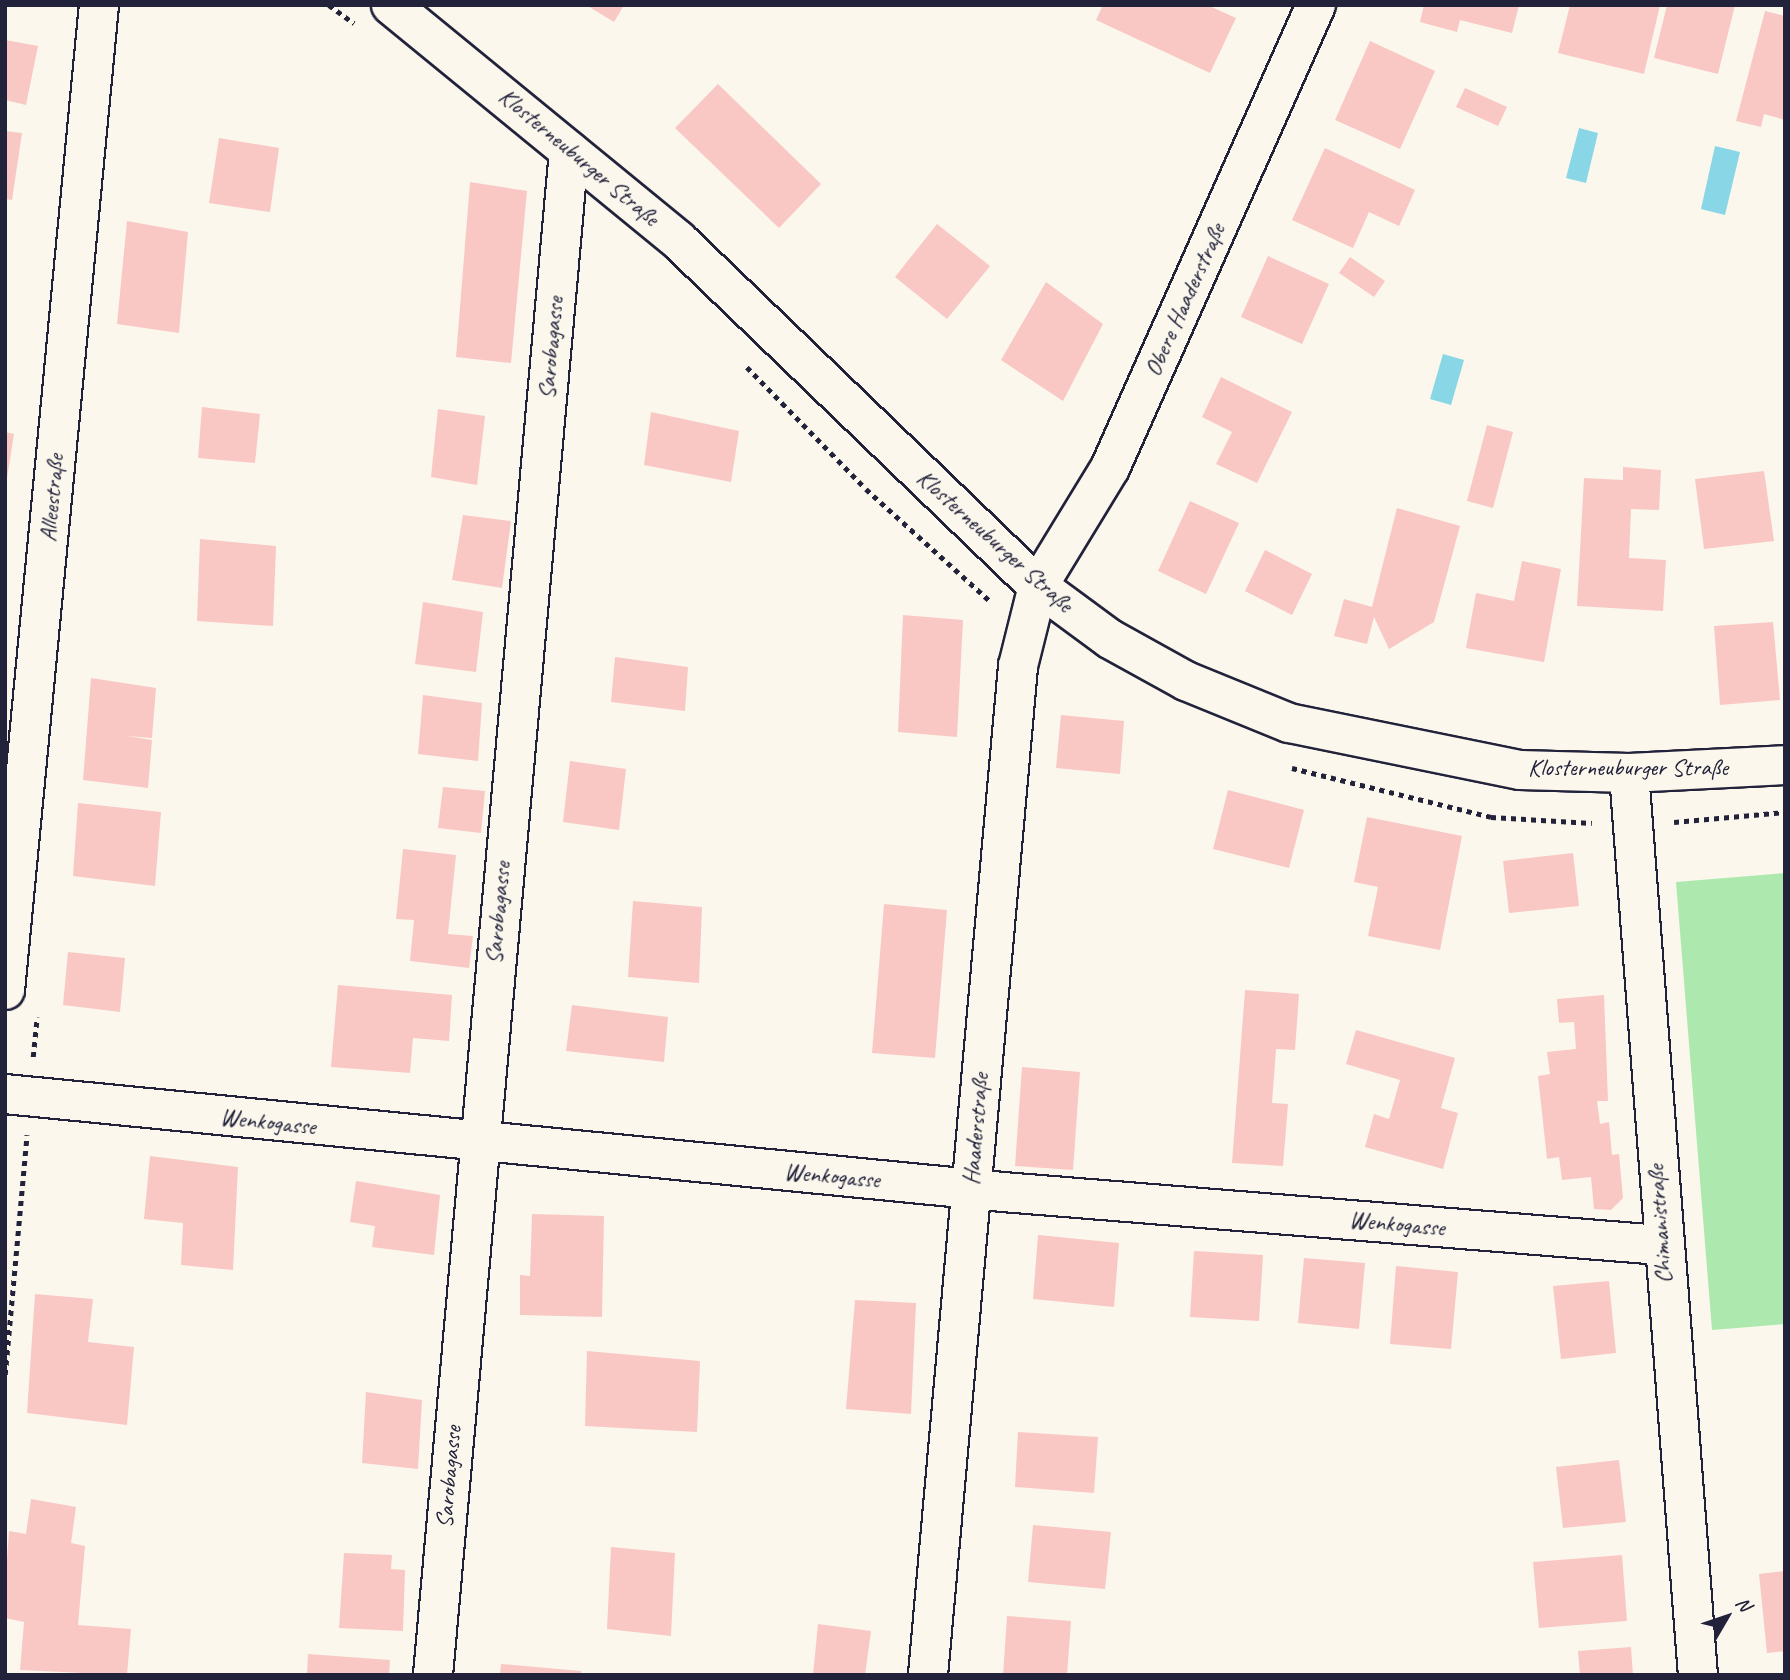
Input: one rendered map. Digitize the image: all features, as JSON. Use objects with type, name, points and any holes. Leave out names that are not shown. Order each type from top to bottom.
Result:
[{"type":"street","name":"Alleestraße","points":[[5,990],[99,5]]},
{"type":"street","name":"Klosterneuburger Straße","points":[[391,5],[678,240],[1038,586],[1120,645],[1289,723],[1520,770],[1629,773],[1785,765]]},
{"type":"street","name":"Obere Haaderstraße","points":[[1038,586],[1110,468],[1316,5]]},
{"type":"street","name":"Sarobagasse","points":[[433,1675],[477,1143],[569,151]]},
{"type":"street","name":"Haaderstraße","points":[[928,1675],[1018,666],[1038,586]]},
{"type":"street","name":"Chimanistraße","points":[[1629,773],[1661,1245],[1698,1675]]},
{"type":"street","name":"Wenkogasse","points":[[5,1094],[477,1143],[970,1189],[1661,1245]]},
{"type":"green space","points":[[1785,873],[1785,1324],[1712,1330],[1676,882]]},
{"type":"water","points":[[1579,128],[1598,133],[1586,183],[1566,178]]},
{"type":"water","points":[[1715,146],[1740,152],[1725,215],[1701,209]]},
{"type":"water","points":[[1443,354],[1464,360],[1451,405],[1430,399]]},
{"type":"building","points":[[586,5],[624,5],[614,22]]},
{"type":"building","points":[[1103,5],[1207,5],[1236,18],[1210,73],[1096,20]]},
{"type":"building","points":[[1424,5],[1519,5],[1512,33],[1460,20],[1457,32],[1420,22]]},
{"type":"building","points":[[1570,5],[1660,5],[1644,74],[1558,53]]},
{"type":"building","points":[[1667,5],[1735,5],[1718,74],[1654,58]]},
{"type":"building","points":[[1765,11],[1785,16],[1785,120],[1764,114],[1761,127],[1736,121]]},
{"type":"building","points":[[5,40],[38,46],[26,105],[5,100]]},
{"type":"building","points":[[1370,41],[1435,71],[1400,149],[1335,120]]},
{"type":"building","points":[[718,84],[821,184],[779,228],[675,128]]},
{"type":"building","points":[[1465,88],[1507,107],[1498,126],[1456,107]]},
{"type":"building","points":[[5,131],[22,133],[12,200],[5,199]]},
{"type":"building","points":[[219,138],[279,148],[270,212],[209,203]]},
{"type":"building","points":[[1325,148],[1415,190],[1399,226],[1369,212],[1353,248],[1292,220]]},
{"type":"building","points":[[470,182],[527,191],[511,363],[456,357]]},
{"type":"building","points":[[127,221],[188,232],[179,333],[117,324]]},
{"type":"building","points":[[937,224],[990,266],[947,319],[895,277]]},
{"type":"building","points":[[1268,256],[1329,284],[1302,344],[1241,317]]},
{"type":"building","points":[[1350,257],[1385,281],[1374,297],[1339,273]]},
{"type":"building","points":[[1046,282],[1103,324],[1063,401],[1001,360]]},
{"type":"building","points":[[1221,377],[1292,412],[1257,483],[1216,464],[1232,432],[1202,417]]},
{"type":"building","points":[[202,407],[260,414],[255,463],[198,458]]},
{"type":"building","points":[[438,409],[485,416],[477,485],[431,477]]},
{"type":"building","points":[[651,412],[739,431],[731,482],[644,465]]},
{"type":"building","points":[[1487,425],[1513,432],[1493,508],[1467,501]]},
{"type":"building","points":[[5,432],[14,434],[7,478],[5,478]]},
{"type":"building","points":[[1623,467],[1661,470],[1659,510],[1631,509],[1629,558],[1666,560],[1663,611],[1577,606],[1584,478],[1623,480]]},
{"type":"building","points":[[1764,471],[1774,541],[1704,549],[1695,479]]},
{"type":"building","points":[[1190,501],[1239,523],[1206,594],[1158,571]]},
{"type":"building","points":[[1397,508],[1460,526],[1434,622],[1389,649],[1374,617],[1367,644],[1334,636],[1344,599],[1372,607]]},
{"type":"building","points":[[463,515],[511,521],[502,588],[452,580]]},
{"type":"building","points":[[200,539],[276,546],[273,626],[197,621]]},
{"type":"building","points":[[1265,550],[1312,574],[1292,615],[1245,591]]},
{"type":"building","points":[[1522,561],[1561,569],[1544,662],[1466,648],[1476,593],[1514,601]]},
{"type":"building","points":[[423,602],[483,612],[476,672],[415,664]]},
{"type":"building","points":[[903,615],[963,620],[957,737],[898,732]]},
{"type":"building","points":[[1773,622],[1780,700],[1720,705],[1714,626]]},
{"type":"building","points":[[615,657],[688,667],[685,711],[611,702]]},
{"type":"building","points":[[91,678],[156,688],[152,738],[127,736],[152,740],[148,788],[83,780]]},
{"type":"building","points":[[423,695],[482,703],[478,761],[418,754]]},
{"type":"building","points":[[1061,715],[1124,721],[1120,774],[1056,768]]},
{"type":"building","points":[[570,761],[626,769],[619,830],[563,822]]},
{"type":"building","points":[[443,787],[485,791],[481,833],[438,828]]},
{"type":"building","points":[[1228,790],[1304,810],[1289,868],[1213,849]]},
{"type":"building","points":[[78,803],[161,812],[155,886],[73,876]]},
{"type":"building","points":[[1367,817],[1462,836],[1440,950],[1368,936],[1378,887],[1354,882]]},
{"type":"building","points":[[403,849],[456,855],[448,934],[473,936],[469,968],[410,961],[414,920],[396,919]]},
{"type":"building","points":[[1573,853],[1579,906],[1509,913],[1503,861]]},
{"type":"building","points":[[633,901],[702,907],[699,983],[628,977]]},
{"type":"building","points":[[884,904],[947,910],[935,1058],[872,1053]]},
{"type":"building","points":[[68,952],[125,958],[120,1012],[63,1005]]},
{"type":"building","points":[[338,985],[452,995],[449,1041],[413,1038],[410,1073],[331,1067]]},
{"type":"building","points":[[1245,990],[1299,994],[1295,1050],[1276,1049],[1272,1103],[1288,1104],[1283,1166],[1232,1163]]},
{"type":"building","points":[[1604,995],[1608,1101],[1597,1101],[1600,1124],[1609,1122],[1612,1155],[1619,1154],[1623,1198],[1611,1210],[1594,1209],[1591,1177],[1562,1180],[1559,1157],[1547,1159],[1538,1076],[1550,1074],[1547,1052],[1576,1049],[1574,1022],[1559,1023],[1557,999]]},
{"type":"building","points":[[572,1005],[668,1017],[664,1062],[566,1051]]},
{"type":"building","points":[[1356,1030],[1455,1058],[1441,1108],[1458,1113],[1443,1169],[1365,1147],[1374,1114],[1389,1119],[1400,1080],[1346,1064]]},
{"type":"building","points":[[1022,1067],[1080,1072],[1073,1170],[1015,1166]]},
{"type":"building","points":[[150,1156],[238,1167],[233,1270],[181,1265],[183,1223],[144,1219]]},
{"type":"building","points":[[356,1181],[440,1195],[434,1255],[372,1247],[375,1226],[350,1222]]},
{"type":"building","points":[[532,1214],[604,1216],[602,1317],[520,1315],[520,1275],[530,1276]]},
{"type":"building","points":[[1038,1235],[1119,1243],[1114,1307],[1033,1299]]},
{"type":"building","points":[[1194,1251],[1263,1255],[1259,1321],[1190,1317]]},
{"type":"building","points":[[1304,1258],[1365,1263],[1359,1329],[1298,1323]]},
{"type":"building","points":[[1396,1266],[1458,1272],[1451,1349],[1390,1344]]},
{"type":"building","points":[[1609,1281],[1616,1353],[1561,1359],[1553,1286]]},
{"type":"building","points":[[35,1294],[93,1299],[88,1342],[134,1347],[127,1425],[27,1413]]},
{"type":"building","points":[[855,1300],[916,1303],[911,1414],[846,1409]]},
{"type":"building","points":[[587,1351],[700,1361],[697,1432],[585,1426]]},
{"type":"building","points":[[366,1392],[422,1400],[418,1469],[362,1463]]},
{"type":"building","points":[[1018,1432],[1098,1437],[1094,1493],[1015,1487]]},
{"type":"building","points":[[1619,1460],[1626,1522],[1563,1528],[1556,1467]]},
{"type":"building","points":[[31,1499],[76,1507],[71,1543],[85,1546],[78,1625],[131,1629],[127,1675],[20,1670],[24,1622],[5,1618],[6,1574],[9,1531],[26,1534]]},
{"type":"building","points":[[1033,1525],[1111,1532],[1105,1589],[1028,1582]]},
{"type":"building","points":[[611,1547],[675,1553],[671,1636],[607,1629]]},
{"type":"building","points":[[344,1553],[392,1555],[391,1569],[405,1570],[403,1631],[339,1628]]},
{"type":"building","points":[[1622,1555],[1627,1621],[1539,1628],[1533,1562]]},
{"type":"building","points":[[1785,1571],[1785,1651],[1767,1653],[1759,1574]]},
{"type":"building","points":[[1007,1616],[1071,1621],[1067,1675],[1003,1675]]},
{"type":"building","points":[[818,1624],[871,1631],[865,1675],[813,1675]]},
{"type":"building","points":[[1631,1647],[1633,1675],[1580,1675],[1578,1651]]},
{"type":"building","points":[[308,1654],[390,1660],[389,1675],[307,1675]]},
{"type":"building","points":[[501,1664],[581,1671],[581,1675],[500,1675]]}]
